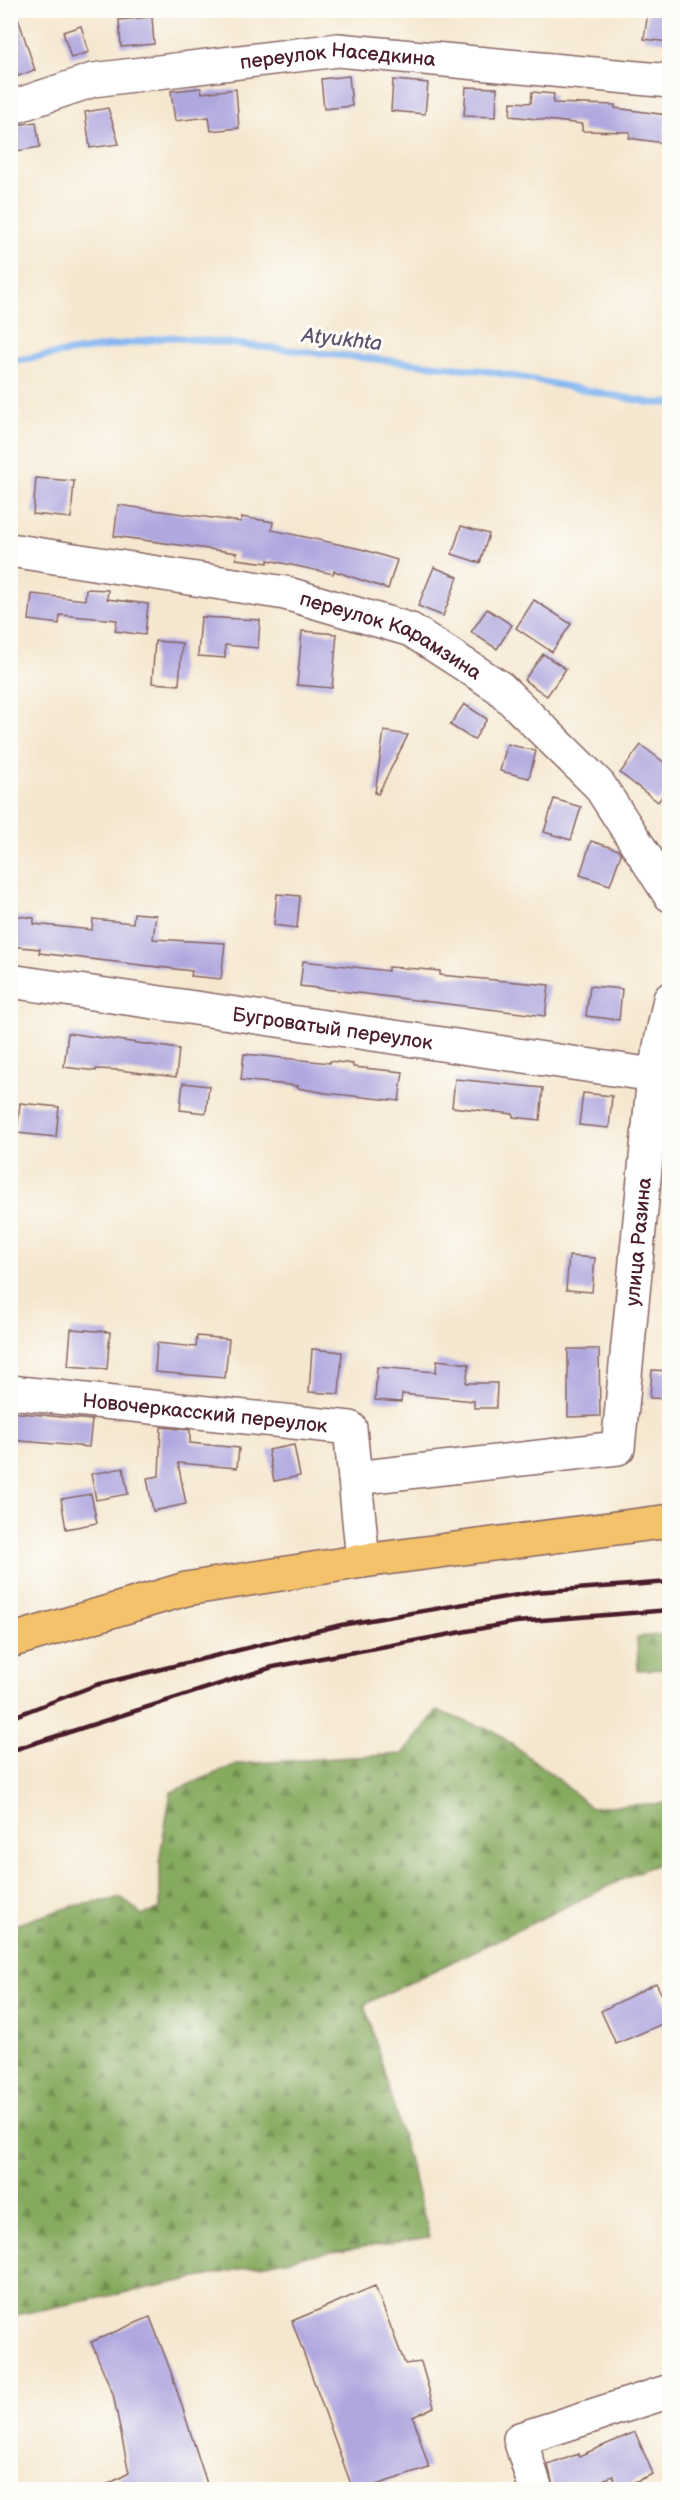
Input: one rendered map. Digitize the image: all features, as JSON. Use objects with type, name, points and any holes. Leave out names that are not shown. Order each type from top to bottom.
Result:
[{"type":"main road","points":[[10,1641],[186,1589],[363,1561],[669,1521]]},
{"type":"street","name":"переулок Наседкина","points":[[10,108],[93,80],[338,50],[669,81]]},
{"type":"street","name":"переулок Карамзина","points":[[10,550],[285,593],[411,630],[499,687],[598,784],[669,896]]},
{"type":"street","name":"Бугроватый переулок","points":[[10,981],[654,1075]]},
{"type":"street","name":"улица Разина","points":[[355,1478],[618,1448],[654,1075],[669,999]]},
{"type":"street","name":"Новочеркасский переулок","points":[[10,1392],[350,1428],[363,1561]]},
{"type":"street","points":[[536,2490],[520,2439],[669,2391]]},
{"type":"green space","points":[[669,1634],[669,1669],[638,1670],[637,1637]]},
{"type":"green space","points":[[437,1711],[494,1731],[558,1779],[590,1807],[669,1803],[670,1860],[644,1869],[365,2004],[430,2237],[305,2256],[11,2316],[11,1926],[73,1906],[122,1898],[142,1915],[160,1909],[160,1855],[171,1792],[237,1764],[403,1754]]},
{"type":"building","points":[[648,12],[669,15],[669,42],[644,39]]},
{"type":"building","points":[[152,17],[154,44],[121,47],[119,20]]},
{"type":"building","points":[[18,18],[35,70],[18,76],[10,53],[10,20]]},
{"type":"building","points":[[81,26],[89,52],[71,58],[63,32]]},
{"type":"building","points":[[349,76],[352,106],[324,109],[321,79]]},
{"type":"building","points":[[393,80],[428,83],[425,114],[391,111]]},
{"type":"building","points":[[466,87],[497,88],[496,117],[464,116]]},
{"type":"building","points":[[201,88],[202,93],[236,89],[239,128],[211,131],[209,117],[175,121],[171,91]]},
{"type":"building","points":[[532,92],[554,94],[553,103],[615,105],[615,108],[667,115],[663,143],[629,138],[630,132],[582,131],[582,124],[510,116],[511,102],[531,103]]},
{"type":"building","points":[[108,108],[119,144],[90,148],[85,112]]},
{"type":"building","points":[[36,122],[40,147],[10,152],[10,126]]},
{"type":"building","points":[[36,478],[74,481],[71,518],[33,514]]},
{"type":"building","points":[[118,505],[241,522],[242,517],[273,522],[272,530],[361,549],[397,560],[388,589],[334,571],[333,574],[268,560],[268,563],[236,559],[237,553],[114,536]]},
{"type":"building","points":[[461,526],[489,534],[480,563],[452,554]]},
{"type":"building","points":[[434,567],[458,577],[443,616],[418,606]]},
{"type":"building","points":[[86,589],[108,590],[107,599],[148,604],[145,635],[115,631],[117,620],[60,615],[59,624],[29,620],[32,594],[85,600]]},
{"type":"building","points":[[534,600],[571,624],[552,652],[516,628]]},
{"type":"building","points":[[487,609],[512,625],[497,649],[471,632]]},
{"type":"building","points":[[201,617],[260,620],[258,648],[225,645],[225,658],[198,656]]},
{"type":"building","points":[[302,631],[337,634],[332,688],[297,685]]},
{"type":"building","points":[[155,641],[182,643],[179,685],[152,683]]},
{"type":"building","points":[[543,654],[566,669],[547,696],[524,680]]},
{"type":"building","points":[[464,704],[487,719],[474,740],[450,725]]},
{"type":"building","points":[[384,731],[408,735],[378,794],[375,793]]},
{"type":"building","points":[[507,744],[536,751],[529,778],[500,771]]},
{"type":"building","points":[[641,745],[669,766],[669,787],[658,802],[620,773]]},
{"type":"building","points":[[554,799],[581,807],[571,840],[544,832]]},
{"type":"building","points":[[591,841],[619,850],[621,854],[610,885],[580,875]]},
{"type":"building","points":[[277,894],[300,896],[297,928],[274,925]]},
{"type":"building","points":[[134,913],[156,915],[153,939],[225,943],[221,979],[191,976],[192,971],[39,953],[40,949],[10,946],[10,915],[34,918],[34,924],[92,930],[93,919],[133,923]]},
{"type":"building","points":[[303,961],[388,971],[388,967],[440,971],[440,975],[549,985],[545,1016],[300,986]]},
{"type":"building","points":[[590,986],[622,989],[619,1020],[586,1016]]},
{"type":"building","points":[[68,1033],[179,1049],[176,1077],[118,1070],[96,1069],[96,1071],[64,1067]]},
{"type":"building","points":[[244,1054],[330,1063],[330,1061],[353,1064],[353,1067],[403,1072],[399,1101],[241,1080]]},
{"type":"building","points":[[455,1079],[543,1088],[540,1120],[513,1117],[513,1114],[452,1107]]},
{"type":"building","points":[[183,1083],[209,1086],[206,1113],[180,1110]]},
{"type":"building","points":[[583,1093],[612,1096],[609,1128],[579,1125]]},
{"type":"building","points":[[20,1103],[59,1107],[56,1137],[17,1133]]},
{"type":"building","points":[[569,1256],[595,1258],[592,1292],[566,1290]]},
{"type":"building","points":[[71,1329],[110,1332],[107,1369],[68,1366]]},
{"type":"building","points":[[197,1336],[229,1339],[225,1378],[155,1372],[157,1343],[196,1347]]},
{"type":"building","points":[[312,1349],[342,1352],[339,1394],[309,1392]]},
{"type":"building","points":[[568,1349],[599,1349],[600,1416],[568,1417]]},
{"type":"building","points":[[437,1360],[469,1364],[466,1383],[497,1383],[496,1408],[474,1408],[474,1401],[402,1394],[401,1402],[375,1400],[377,1367],[436,1372]]},
{"type":"building","points":[[652,1370],[669,1371],[669,1399],[650,1398]]},
{"type":"building","points":[[10,1412],[92,1420],[89,1447],[10,1440]]},
{"type":"building","points":[[161,1427],[190,1430],[190,1443],[239,1448],[237,1468],[178,1463],[186,1504],[153,1511],[147,1478],[159,1476]]},
{"type":"building","points":[[294,1445],[300,1476],[274,1481],[268,1450]]},
{"type":"building","points":[[123,1468],[128,1494],[96,1500],[91,1474]]},
{"type":"building","points":[[91,1494],[97,1523],[66,1529],[61,1499]]},
{"type":"building","points":[[656,1983],[669,2009],[669,2021],[616,2044],[601,2011]]},
{"type":"building","points":[[375,2286],[405,2364],[421,2362],[434,2407],[413,2417],[429,2468],[360,2490],[353,2490],[292,2321]]},
{"type":"building","points":[[150,2317],[171,2372],[209,2490],[97,2490],[129,2473],[113,2394],[91,2342]]},
{"type":"building","points":[[635,2432],[653,2474],[618,2489],[613,2476],[576,2490],[554,2490],[548,2465],[578,2454],[579,2456]]},
{"type":"waterway","name":"Atyukhta","points":[[10,361],[170,337],[487,371],[652,403],[670,403]]},
{"type":"railway","points":[[10,1718],[96,1685],[341,1625],[535,1592],[670,1582]]},
{"type":"railway","points":[[10,1751],[273,1667],[516,1622],[670,1610]]}]
